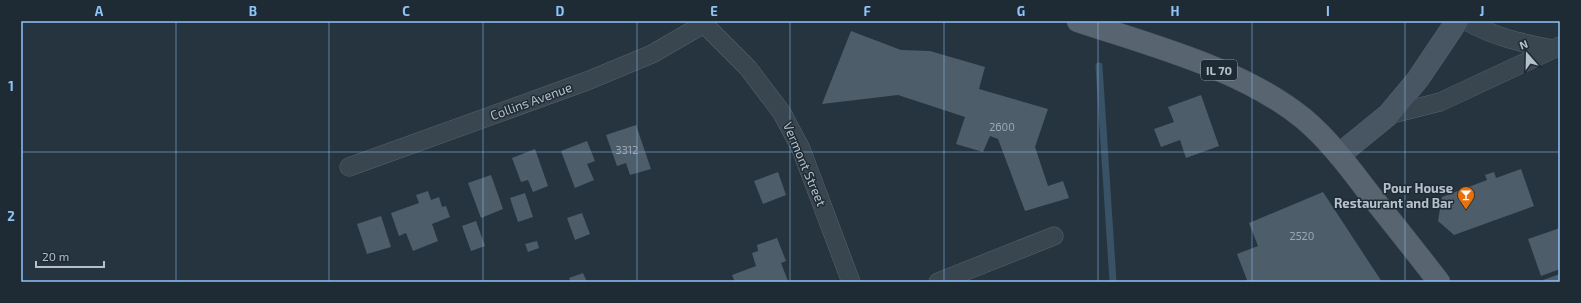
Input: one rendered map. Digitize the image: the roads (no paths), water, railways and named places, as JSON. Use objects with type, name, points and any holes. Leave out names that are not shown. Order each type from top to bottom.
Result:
[{"type":"main road","name":"IL 70","points":[[1078,21],[1193,60],[1232,75],[1268,93],[1305,120],[1339,155],[1439,282]]},
{"type":"street","points":[[1339,155],[1388,115],[1418,79],[1457,21]]},
{"type":"street","points":[[1466,21],[1481,29],[1514,41],[1556,47]]},
{"type":"street","name":"Collins Avenue","points":[[349,167],[587,81],[652,54],[705,22]]},
{"type":"street","name":"Vermont Street","points":[[705,22],[748,68],[782,113],[801,149],[851,282]]},
{"type":"street","points":[[1388,115],[1440,102],[1517,67],[1556,47]]},
{"type":"street","points":[[938,282],[1054,236]]},
{"type":"waterway","points":[[1099,66],[1113,282]]},
{"type":"place","name":"Pour House Restaurant and Bar","points":[[1466,210]]}]
